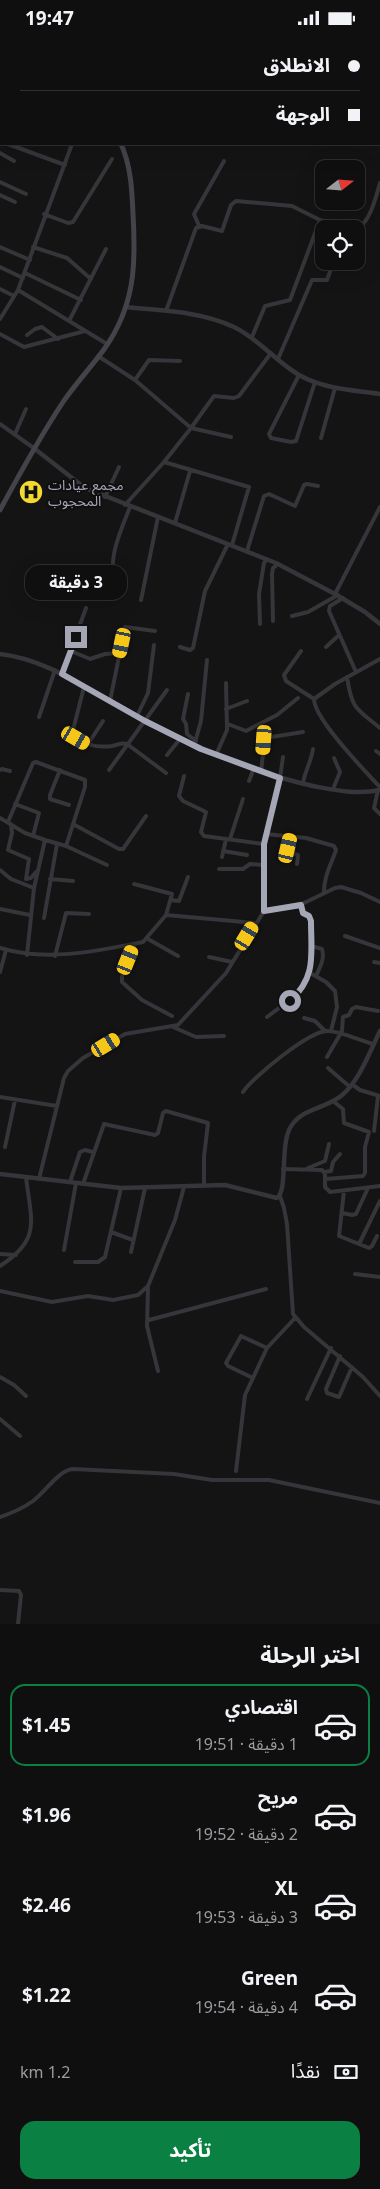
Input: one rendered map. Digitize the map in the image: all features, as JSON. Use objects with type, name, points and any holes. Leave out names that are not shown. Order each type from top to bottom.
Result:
[{"type":"main road","points":[[0,510],[66,397],[107,344],[126,307],[134,277],[135,239],[131,178],[121,145]]},
{"type":"street","points":[[11,145],[65,165]]},
{"type":"street","points":[[0,318],[18,291],[44,214],[72,145]]},
{"type":"street","points":[[0,153],[14,161]]},
{"type":"street","points":[[44,214],[68,223],[73,222],[112,159]]},
{"type":"street","points":[[199,226],[194,214],[224,161]]},
{"type":"street","points":[[0,182],[26,194]]},
{"type":"street","points":[[365,220],[380,183]]},
{"type":"street","points":[[0,195],[16,202]]},
{"type":"street","points":[[199,226],[222,231],[231,205],[234,201],[240,200],[292,206],[320,220]]},
{"type":"street","points":[[166,311],[196,228],[199,226]]},
{"type":"street","points":[[252,337],[265,306],[290,300],[315,233]]},
{"type":"street","points":[[0,247],[30,260]]},
{"type":"street","points":[[33,247],[68,258],[91,279]]},
{"type":"street","points":[[69,321],[106,249]]},
{"type":"street","points":[[0,267],[23,278]]},
{"type":"street","points":[[278,359],[312,280],[327,280],[331,270]]},
{"type":"street","points":[[25,273],[81,300]]},
{"type":"street","points":[[0,289],[14,296]]},
{"type":"street","points":[[18,291],[107,344]]},
{"type":"street","points":[[126,307],[206,317],[236,328],[252,337],[299,375],[335,388],[380,394]]},
{"type":"street","points":[[27,335],[35,329],[42,327],[58,339]]},
{"type":"street","points":[[0,334],[24,347],[85,331]]},
{"type":"street","points":[[117,587],[113,579],[116,547],[127,506],[191,428],[214,396],[234,398],[239,396],[271,352]]},
{"type":"street","points":[[98,356],[135,380],[191,428],[231,437]]},
{"type":"street","points":[[135,380],[151,359],[180,361]]},
{"type":"street","points":[[299,375],[269,435],[271,438],[291,442],[296,441],[315,382]]},
{"type":"street","points":[[321,438],[335,388]]},
{"type":"street","points":[[15,434],[26,409]]},
{"type":"street","points":[[0,424],[35,449],[78,484],[104,497],[278,564],[338,596],[365,612],[380,624]]},
{"type":"street","points":[[164,462],[250,487],[230,545],[206,591],[193,648],[190,650],[180,647]]},
{"type":"street","points":[[104,497],[119,467]]},
{"type":"street","points":[[175,523],[190,471]]},
{"type":"street","points":[[247,551],[264,496],[269,494],[295,507],[304,485],[318,486]]},
{"type":"street","points":[[356,672],[329,608],[338,596],[380,507]]},
{"type":"street","points":[[141,600],[158,517]]},
{"type":"street","points":[[260,624],[259,594],[264,563],[267,559]]},
{"type":"street","points":[[273,621],[273,568],[278,564]]},
{"type":"street","points":[[292,616],[308,612],[338,596]]},
{"type":"street","points":[[62,674],[86,609]]},
{"type":"street","points":[[110,701],[125,627],[154,631]]},
{"type":"street","points":[[326,647],[340,635]]},
{"type":"street","points":[[137,716],[148,693],[154,645]]},
{"type":"street","points":[[71,651],[90,659],[105,654],[119,653]]},
{"type":"street","points":[[301,651],[284,678],[314,699],[318,711],[335,735],[379,789]]},
{"type":"street","points":[[0,654],[25,659],[62,674],[180,739],[195,743],[216,755],[280,778],[361,793],[379,789]]},
{"type":"street","points":[[314,699],[347,677],[380,659]]},
{"type":"street","points":[[195,743],[201,721],[207,660]]},
{"type":"street","points":[[39,717],[55,671]]},
{"type":"street","points":[[347,677],[350,698],[354,706],[380,728]]},
{"type":"street","points":[[216,755],[228,730],[226,683]]},
{"type":"street","points":[[84,687],[72,734],[94,748],[123,743],[128,744],[166,773]]},
{"type":"street","points":[[109,770],[167,689]]},
{"type":"street","points":[[188,694],[183,719],[186,724],[187,734],[195,743]]},
{"type":"street","points":[[228,724],[246,731],[277,715],[298,698]]},
{"type":"street","points":[[226,709],[247,701]]},
{"type":"street","points":[[88,745],[103,721]]},
{"type":"street","points":[[261,771],[265,738],[303,732]]},
{"type":"street","points":[[167,755],[180,739]]},
{"type":"street","points":[[303,783],[306,767],[311,762],[313,749]]},
{"type":"street","points":[[174,1027],[182,1021],[226,973],[264,911],[264,844],[280,778],[283,757]]},
{"type":"street","points":[[334,758],[340,771],[334,789]]},
{"type":"street","points":[[37,871],[31,878],[26,879],[29,859],[8,850],[12,833],[9,823],[33,763],[40,762],[85,780],[86,783],[66,846]]},
{"type":"street","points":[[249,781],[254,768]]},
{"type":"street","points":[[0,770],[10,771]]},
{"type":"street","points":[[60,770],[50,799],[69,805]]},
{"type":"street","points":[[184,776],[179,796],[183,801],[206,812],[202,834],[264,844]]},
{"type":"street","points":[[379,789],[374,808],[380,814]]},
{"type":"street","points":[[222,857],[243,799]]},
{"type":"street","points":[[15,804],[39,813],[33,836]]},
{"type":"street","points":[[73,824],[123,849],[146,816]]},
{"type":"street","points":[[0,818],[24,833],[66,846],[107,865]]},
{"type":"street","points":[[266,834],[314,839],[334,846],[336,850],[328,867],[324,882],[324,892]]},
{"type":"street","points":[[290,837],[288,848],[290,852],[298,855],[297,864]]},
{"type":"street","points":[[28,955],[30,915],[37,871],[45,840]]},
{"type":"street","points":[[44,918],[57,844]]},
{"type":"street","points":[[223,851],[247,855]]},
{"type":"street","points":[[219,869],[243,869],[250,864],[264,865]]},
{"type":"street","points":[[0,870],[11,879],[34,888]]},
{"type":"street","points":[[171,900],[179,901],[188,877]]},
{"type":"street","points":[[50,879],[73,881]]},
{"type":"street","points":[[0,948],[28,955],[55,956],[135,944],[148,939],[166,915],[172,894],[134,884]]},
{"type":"street","points":[[264,911],[301,905],[324,892],[341,887],[380,902]]},
{"type":"street","points":[[267,1017],[295,996],[310,973],[310,918],[303,913],[301,905]]},
{"type":"street","points":[[0,909],[30,915]]},
{"type":"street","points":[[55,956],[66,913],[89,915]]},
{"type":"street","points":[[166,915],[255,923]]},
{"type":"street","points":[[345,936],[380,947]]},
{"type":"street","points":[[148,939],[178,956]]},
{"type":"street","points":[[135,944],[122,976],[122,982],[142,1000],[172,1016]]},
{"type":"street","points":[[311,946],[322,949],[323,954],[316,976]]},
{"type":"street","points":[[0,972],[6,950]]},
{"type":"street","points":[[209,957],[232,962]]},
{"type":"street","points":[[374,962],[380,963]]},
{"type":"street","points":[[310,973],[334,989],[337,995],[336,1014],[331,1031]]},
{"type":"street","points":[[327,1057],[341,1034],[342,1019],[349,1015],[352,1009],[356,1007],[378,1011]]},
{"type":"street","points":[[304,1017],[316,1021],[325,1031]]},
{"type":"street","points":[[39,1179],[65,1075],[83,1058],[125,1034],[147,1029],[174,1027],[196,1037],[224,1036]]},
{"type":"street","points":[[243,1092],[253,1080],[296,1044],[325,1031],[331,1031],[373,1044]]},
{"type":"street","points":[[380,1031],[351,1086],[334,1101],[302,1115],[293,1124],[284,1145],[283,1189],[280,1196],[287,1224],[291,1310],[295,1318],[352,1367],[380,1397]]},
{"type":"street","points":[[328,1069],[351,1086],[379,1096],[374,1131]]},
{"type":"street","points":[[0,1097],[57,1106]]},
{"type":"street","points":[[5,1147],[15,1100]]},
{"type":"street","points":[[325,1179],[363,1176],[365,1173],[365,1147],[369,1132],[344,1123],[343,1109],[334,1101]]},
{"type":"street","points":[[83,1184],[104,1124],[155,1135],[158,1133],[164,1112],[206,1121],[208,1125],[204,1157],[204,1185]]},
{"type":"street","points":[[306,1169],[326,1161],[329,1144]]},
{"type":"street","points":[[64,1250],[73,1183],[80,1152],[85,1150],[93,1153]]},
{"type":"street","points":[[283,1169],[331,1171],[333,1162],[340,1154]]},
{"type":"street","points":[[324,1172],[325,1187],[330,1192],[380,1186]]},
{"type":"street","points":[[0,1174],[121,1188],[225,1185],[273,1198],[280,1196]]},
{"type":"street","points":[[0,1266],[16,1255],[29,1241],[31,1231],[26,1177]]},
{"type":"street","points":[[158,1371],[147,1326],[149,1320],[148,1286],[175,1220],[184,1187]]},
{"type":"street","points":[[342,1213],[356,1214],[368,1187]]},
{"type":"street","points":[[75,1262],[98,1262],[103,1259],[121,1188]]},
{"type":"street","points":[[130,1252],[145,1188]]},
{"type":"street","points":[[344,1191],[339,1236],[371,1247],[377,1236]]},
{"type":"street","points":[[358,1244],[380,1201]]},
{"type":"street","points":[[111,1232],[133,1240]]},
{"type":"street","points":[[0,1254],[16,1255]]},
{"type":"street","points":[[355,1274],[380,1277]]},
{"type":"street","points":[[0,1291],[56,1302],[93,1295],[113,1300],[126,1299],[138,1295],[148,1286]]},
{"type":"street","points":[[149,1320],[266,1289]]},
{"type":"street","points":[[236,1471],[245,1395],[267,1348],[295,1318]]},
{"type":"street","points":[[253,1378],[228,1366],[226,1363],[242,1336],[267,1348]]},
{"type":"street","points":[[307,1399],[331,1348]]},
{"type":"street","points":[[340,1356],[326,1389],[327,1393],[339,1397],[352,1367]]},
{"type":"street","points":[[0,1377],[14,1385],[26,1396]]},
{"type":"street","points":[[0,1419],[20,1436]]},
{"type":"street","points":[[0,1517],[22,1509],[47,1489],[62,1471],[73,1469],[174,1474],[212,1480],[269,1480],[380,1503]]},
{"type":"street","points":[[0,1590],[19,1591],[21,1595],[18,1624]]},
{"type":"place","name":"مجمع عيادات المحجوب","points":[[31,492]]},
{"type":"route","points":[[76,637],[62,674],[145,721],[201,749],[280,778],[264,844],[264,911],[301,905],[303,913],[309,916],[311,921],[310,973],[301,990],[290,1001]]}]
